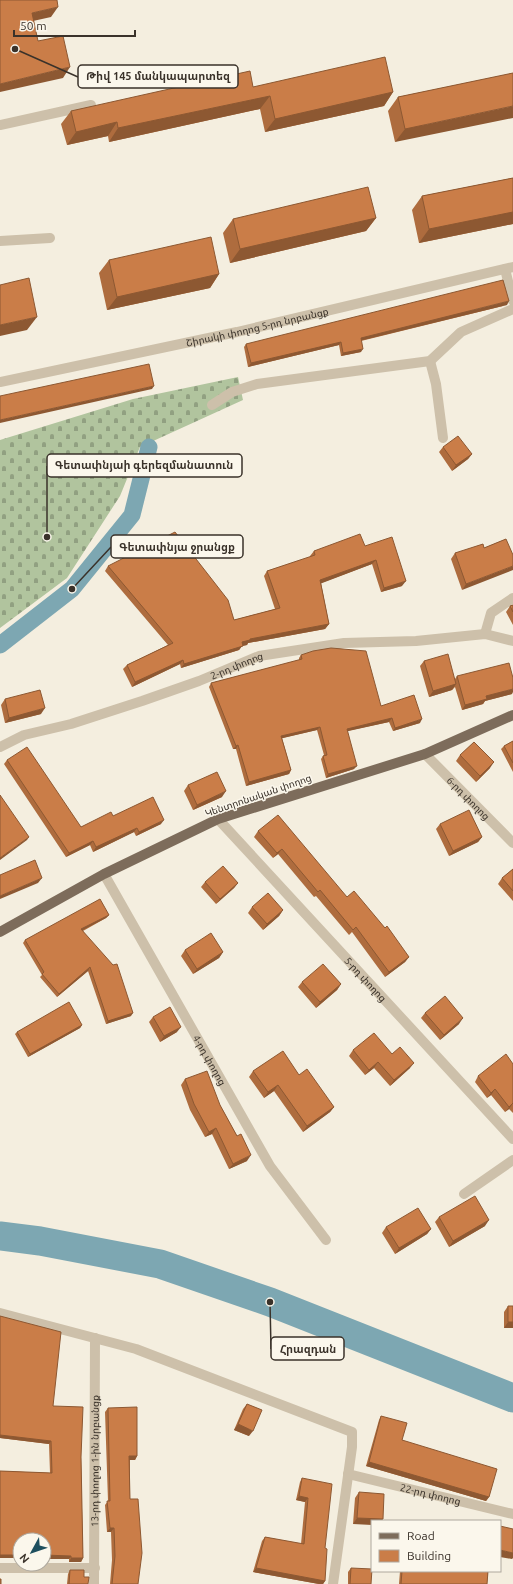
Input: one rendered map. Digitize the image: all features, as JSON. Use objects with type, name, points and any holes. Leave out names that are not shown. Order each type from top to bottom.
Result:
[{"type":"main road","name":"Կենտրոնական փողոց","points":[[0,932],[104,874],[218,819],[425,754],[513,715]]},
{"type":"street","points":[[0,125],[91,105]]},
{"type":"street","points":[[0,241],[50,238]]},
{"type":"street","points":[[509,268],[513,301]]},
{"type":"street","name":"Շիրակի փողոց 5-րդ նրբանցք","points":[[0,382],[238,332],[509,268]]},
{"type":"street","points":[[212,405],[232,392],[258,384],[430,361],[461,332],[513,309]]},
{"type":"street","points":[[430,361],[436,384],[442,438]]},
{"type":"street","points":[[485,634],[492,613],[513,598]]},
{"type":"street","name":"2-րդ փողոց","points":[[0,747],[24,735],[71,724],[142,702],[199,681],[259,656],[344,643],[416,641],[485,634],[513,641]]},
{"type":"street","name":"6-րդ փողոց","points":[[425,754],[513,843]]},
{"type":"street","name":"5-րդ փողոց","points":[[218,819],[513,1139]]},
{"type":"street","name":"4-րդ փողոց","points":[[104,874],[270,1166],[326,1240]]},
{"type":"street","points":[[464,1194],[513,1160]]},
{"type":"street","points":[[0,1313],[136,1349],[352,1432],[352,1447],[333,1584]]},
{"type":"street","name":"13-րդ փողոց 1-ին նրբանցք","points":[[94,1584],[93,1465],[95,1338]]},
{"type":"street","name":"22-րդ փողոց","points":[[348,1474],[513,1514]]},
{"type":"street","points":[[0,1568],[95,1568]]},
{"type":"green space","points":[[238,377],[243,400],[140,447],[120,496],[67,578],[0,628],[0,440],[133,399]]},
{"type":"building","points":[[0,0],[57,0],[58,7],[32,13],[38,41],[63,36],[70,67],[0,84]]},
{"type":"building","points":[[385,57],[393,92],[275,119],[270,96],[118,128],[117,122],[76,132],[71,111],[250,71],[253,87]]},
{"type":"building","points":[[513,73],[513,106],[405,129],[398,97]]},
{"type":"building","points":[[513,178],[513,212],[429,229],[422,196]]},
{"type":"building","points":[[368,187],[376,218],[240,249],[233,219]]},
{"type":"building","points":[[211,237],[219,274],[117,297],[109,260]]},
{"type":"building","points":[[29,278],[37,317],[0,325],[0,285]]},
{"type":"building","points":[[503,280],[509,301],[361,338],[363,349],[343,353],[341,342],[251,363],[246,344]]},
{"type":"building","points":[[149,364],[154,386],[0,420],[0,396]]},
{"type":"building","points":[[458,436],[472,454],[456,465],[443,447]]},
{"type":"building","points":[[175,532],[228,600],[234,620],[280,608],[267,571],[315,555],[314,551],[360,534],[365,546],[392,537],[406,581],[384,588],[376,560],[320,580],[329,624],[250,639],[242,642],[243,646],[184,664],[183,660],[135,682],[127,665],[173,643],[108,566]]},
{"type":"building","points":[[506,539],[513,555],[513,566],[466,584],[455,553],[483,544],[484,548]]},
{"type":"building","points":[[513,605],[513,612],[510,606]]},
{"type":"building","points":[[331,648],[366,651],[381,706],[414,695],[422,719],[395,728],[392,718],[347,729],[357,766],[328,774],[323,756],[327,755],[320,727],[281,736],[291,770],[249,782],[238,745],[236,746],[211,683],[302,659],[301,655]]},
{"type":"building","points":[[448,654],[456,684],[433,691],[424,661]]},
{"type":"building","points":[[509,663],[513,678],[513,689],[486,696],[487,699],[465,705],[457,676]]},
{"type":"building","points":[[40,690],[45,708],[9,718],[5,699]]},
{"type":"building","points":[[513,741],[513,763],[504,746]]},
{"type":"building","points":[[474,742],[494,762],[480,776],[460,755]]},
{"type":"building","points":[[27,747],[81,827],[111,812],[113,816],[153,797],[164,820],[139,832],[137,828],[96,847],[93,841],[69,853],[7,760]]},
{"type":"building","points":[[217,772],[226,791],[197,805],[188,785]]},
{"type":"building","points":[[0,795],[29,837],[0,858]]},
{"type":"building","points":[[469,810],[482,837],[453,851],[440,824]]},
{"type":"building","points":[[278,815],[347,897],[354,891],[385,928],[387,926],[409,957],[389,972],[356,927],[353,930],[320,890],[318,892],[282,849],[277,853],[258,831]]},
{"type":"building","points":[[35,860],[42,878],[0,896],[0,875]]},
{"type":"building","points":[[223,866],[238,883],[220,899],[205,882]]},
{"type":"building","points":[[513,869],[513,891],[502,878]]},
{"type":"building","points":[[268,893],[283,910],[267,924],[252,907]]},
{"type":"building","points":[[100,899],[109,915],[81,929],[113,965],[117,964],[133,1013],[108,1021],[90,967],[59,994],[42,974],[44,972],[25,940]]},
{"type":"building","points":[[211,933],[223,952],[197,969],[185,950]]},
{"type":"building","points":[[323,964],[341,984],[320,1002],[302,982]]},
{"type":"building","points":[[445,996],[463,1018],[444,1035],[425,1013]]},
{"type":"building","points":[[69,1002],[82,1025],[30,1054],[17,1032]]},
{"type":"building","points":[[170,1007],[181,1027],[164,1036],[153,1017]]},
{"type":"building","points":[[374,1033],[392,1054],[400,1047],[414,1063],[394,1080],[378,1062],[369,1070],[353,1050]]},
{"type":"building","points":[[283,1051],[299,1075],[307,1069],[334,1107],[307,1126],[278,1085],[268,1092],[253,1071]]},
{"type":"building","points":[[506,1054],[513,1064],[513,1103],[509,1107],[495,1089],[491,1093],[478,1076]]},
{"type":"building","points":[[207,1071],[220,1105],[237,1136],[241,1134],[251,1155],[233,1164],[216,1128],[209,1132],[194,1104],[185,1079]]},
{"type":"building","points":[[475,1196],[489,1220],[453,1241],[439,1217]]},
{"type":"building","points":[[418,1208],[431,1229],[399,1248],[386,1227]]},
{"type":"building","points":[[508,1306],[513,1306],[513,1322],[508,1322]]},
{"type":"building","points":[[0,1316],[61,1332],[53,1406],[83,1407],[81,1457],[83,1558],[52,1555],[52,1532],[12,1532],[12,1555],[0,1555],[0,1471],[52,1473],[51,1441],[0,1435]]},
{"type":"building","points":[[247,1404],[262,1410],[253,1431],[238,1424]]},
{"type":"building","points":[[137,1407],[137,1456],[129,1456],[130,1499],[138,1499],[142,1553],[138,1584],[112,1584],[115,1556],[114,1528],[110,1528],[107,1501],[110,1501],[108,1408]]},
{"type":"building","points":[[381,1416],[407,1423],[402,1440],[497,1469],[489,1497],[369,1462]]},
{"type":"building","points":[[302,1478],[332,1484],[325,1548],[327,1549],[325,1581],[256,1568],[265,1537],[304,1544],[308,1498],[299,1496]]},
{"type":"building","points":[[359,1492],[384,1494],[383,1519],[357,1518]]},
{"type":"building","points":[[501,1526],[513,1529],[513,1553],[501,1550]]},
{"type":"building","points":[[351,1568],[371,1569],[371,1584],[350,1584]]},
{"type":"building","points":[[70,1570],[84,1570],[84,1577],[89,1577],[88,1584],[69,1584]]},
{"type":"building","points":[[402,1572],[488,1572],[487,1584],[401,1584]]},
{"type":"waterway","points":[[0,645],[72,589],[132,515],[149,447]]},
{"type":"waterway","points":[[0,1236],[40,1241],[160,1264],[270,1302],[513,1398]]},
{"type":"place","name":"Թիվ 145 մանկապարտեզ","points":[[15,49]]},
{"type":"place","name":"Գետափնյաի գերեզմանատուն","points":[[47,537]]},
{"type":"place","name":"Գետափնյա ջրանցք","points":[[72,589]]},
{"type":"place","name":"Հրազդան","points":[[270,1302]]}]
